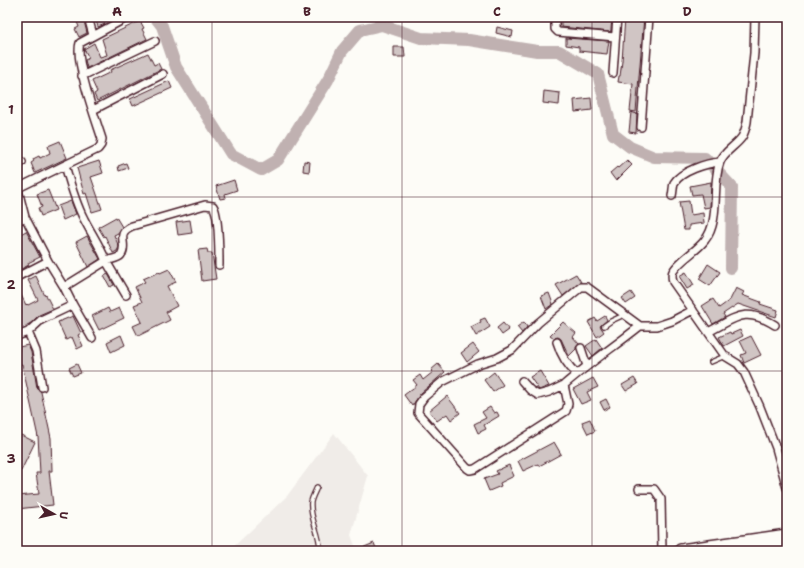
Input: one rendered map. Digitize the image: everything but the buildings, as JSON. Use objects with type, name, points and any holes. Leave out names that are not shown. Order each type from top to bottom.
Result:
[{"type":"highway","points":[[681,551],[787,536]]},
{"type":"highway","points":[[752,551],[787,547]]},
{"type":"street","points":[[88,17],[93,35]]},
{"type":"street","points":[[555,17],[555,29],[558,32],[616,38]]},
{"type":"street","points":[[613,73],[617,17]]},
{"type":"street","points":[[641,127],[648,17]]},
{"type":"street","points":[[755,17],[754,53],[747,122],[741,138],[733,145],[717,165],[717,183],[712,224],[709,234],[705,241],[674,269],[672,273],[673,282],[725,356],[738,364],[744,372],[776,448],[787,488]]},
{"type":"street","points":[[92,338],[25,217],[17,187],[98,149],[102,139],[82,76],[78,48],[80,43],[124,18]]},
{"type":"street","points":[[82,76],[155,41]]},
{"type":"street","points":[[93,110],[163,74]]},
{"type":"street","points":[[65,165],[84,218],[100,245],[106,261],[126,295]]},
{"type":"street","points":[[672,196],[674,183],[681,175],[697,167],[717,165]]},
{"type":"street","points":[[64,287],[106,261],[117,258],[121,255],[123,250],[123,234],[128,228],[206,204],[214,208],[216,217],[219,265]]},
{"type":"street","points":[[17,221],[25,217]]},
{"type":"street","points":[[17,276],[48,261]]},
{"type":"street","points":[[564,385],[568,404],[566,411],[473,470],[467,468],[418,413],[417,409],[424,397],[442,382],[478,364],[497,358],[512,350],[538,323],[581,287],[587,287],[640,326],[657,326],[672,321],[692,310]]},
{"type":"street","points":[[17,336],[28,332],[41,320],[73,305]]},
{"type":"street","points":[[708,332],[737,316],[748,314],[763,318],[775,325]]},
{"type":"street","points":[[522,381],[530,390],[538,395],[549,392],[564,385],[640,326]]},
{"type":"street","points":[[28,332],[36,351],[42,387]]},
{"type":"street","points":[[556,342],[561,356],[568,367],[577,374]]},
{"type":"street","points":[[581,348],[587,366]]},
{"type":"street","points":[[639,489],[654,489],[661,499],[662,551]]},
{"type":"lane","points":[[604,326],[624,315]]},
{"type":"lane","points":[[711,362],[725,356]]},
{"type":"lane","points":[[317,487],[311,500],[311,510],[321,545],[320,551]]},
{"type":"shaded area","points":[[334,433],[368,476],[351,535],[357,551],[229,551],[287,496]]},
{"type":"waterway","points":[[155,17],[162,26],[176,67],[231,154],[261,170],[278,160],[328,80],[342,51],[360,30],[382,25],[421,38],[469,40],[537,51],[559,51],[598,74],[613,134],[630,147],[654,157],[705,158],[732,187],[731,268]]}]
